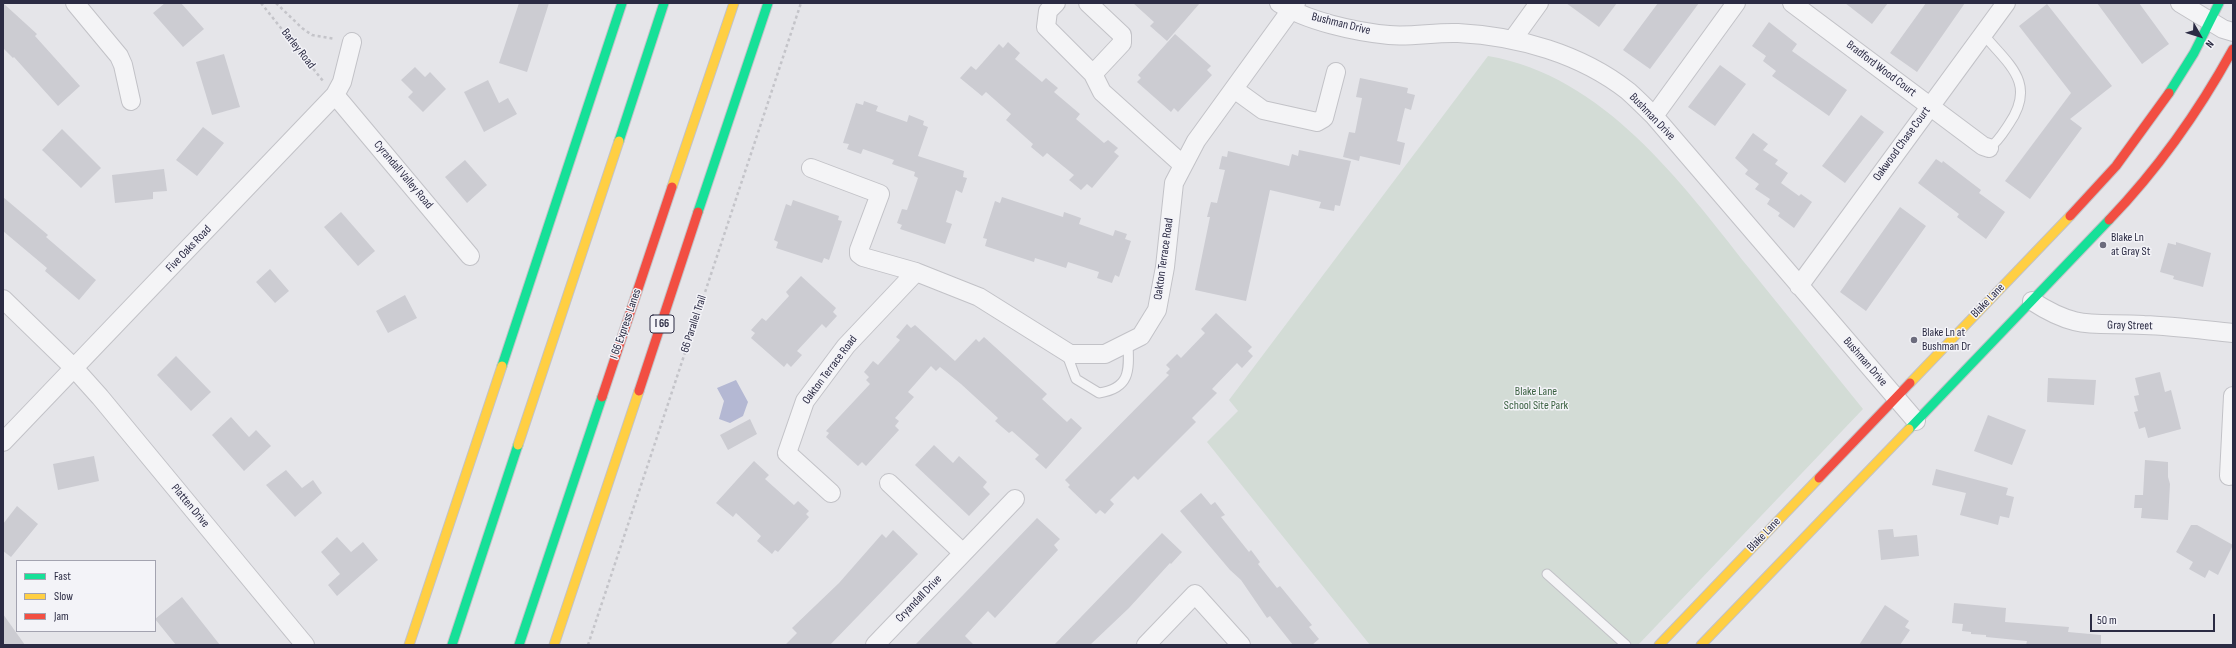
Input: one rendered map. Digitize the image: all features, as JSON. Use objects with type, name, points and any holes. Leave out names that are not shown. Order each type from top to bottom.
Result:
[{"type":"main road","points":[[409,645],[622,3]]},
{"type":"main road","points":[[452,645],[664,3]]},
{"type":"main road","name":"I 66 Express Lanes","points":[[519,645],[734,3]]},
{"type":"main road","name":"I 66","points":[[554,645],[768,3]]},
{"type":"main road","name":"Blake Lane","points":[[1660,645],[2098,187],[2162,106],[2186,68],[2222,27],[2218,3]]},
{"type":"main road","points":[[1701,645],[2114,215],[2158,165],[2187,126],[2212,88],[2233,49]]},
{"type":"street","points":[[75,3],[119,56],[123,65],[131,101]]},
{"type":"street","points":[[1056,3],[1048,10],[1046,27],[1093,74],[1102,92],[1183,165]]},
{"type":"street","points":[[1088,3],[1122,35],[1122,43],[1093,74]]},
{"type":"street","points":[[1513,39],[1539,3]]},
{"type":"street","points":[[1654,116],[1736,3]]},
{"type":"street","name":"Bradford Wood Court","points":[[1792,3],[1983,146],[1989,148]]},
{"type":"street","name":"Oakwood Chase Court","points":[[1799,286],[2006,3]]},
{"type":"street","points":[[2180,3],[2222,27]]},
{"type":"street","name":"Bushman Drive","points":[[1289,6],[1353,29],[1390,36],[1458,33],[1513,39],[1557,52],[1601,72],[1628,91],[1654,116],[1916,421]]},
{"type":"street","name":"Oakton Terrace Road","points":[[811,168],[880,194],[859,254],[863,257],[916,272],[979,297],[1070,354],[1105,354],[1142,336],[1157,310],[1165,266],[1174,183],[1196,141],[1234,89],[1289,6]]},
{"type":"street","name":"Five Oaks Road","points":[[3,442],[334,95],[342,82],[352,42]]},
{"type":"street","points":[[1234,89],[1263,110],[1317,122],[1324,118],[1336,72]]},
{"type":"street","name":"Cyrandall Valley Road","points":[[334,95],[470,256]]},
{"type":"street","name":"Oakton Terrace Road","points":[[831,493],[787,453],[805,401],[846,346],[916,272]]},
{"type":"street","name":"Platten Drive","points":[[3,299],[74,368],[305,645]]},
{"type":"street","name":"Gray Street","points":[[2032,301],[2060,318],[2079,324],[2143,325],[2233,333]]},
{"type":"street","points":[[2229,476],[2233,396]]},
{"type":"street","points":[[889,483],[963,553]]},
{"type":"street","name":"Cryandall Drive","points":[[875,645],[1015,499]]},
{"type":"street","points":[[1146,645],[1195,594],[1241,645]]},
{"type":"lane","points":[[1983,34],[2016,75],[2022,96],[2018,112],[1995,144],[1989,148]]},
{"type":"lane","points":[[1066,352],[1076,379],[1099,393],[1112,391],[1124,380],[1129,369],[1128,343]]},
{"type":"lane","points":[[1547,574],[1626,645]]},
{"type":"path","name":"Barley Road","points":[[261,3],[334,95]]},
{"type":"path","points":[[276,3],[302,28],[312,34],[352,42]]},
{"type":"path","name":"66 Parallel Trail","points":[[588,645],[801,3]]},
{"type":"green space","name":"Blake Lane School Site Park","points":[[1488,56],[1530,67],[1568,85],[1604,109],[1636,137],[1667,168],[1696,201],[1863,409],[1638,645],[1370,645],[1207,442],[1238,411],[1229,400]]},
{"type":"water","points":[[736,380],[748,402],[743,416],[730,423],[719,419],[724,401],[717,388]]},
{"type":"building","points":[[3,3],[37,34],[35,36],[80,86],[58,106],[14,57],[13,58],[3,48]]},
{"type":"building","points":[[165,3],[181,3],[204,29],[183,47],[153,13]]},
{"type":"building","points":[[519,3],[549,3],[527,72],[499,63]]},
{"type":"building","points":[[1133,3],[1200,3],[1167,41],[1150,26],[1154,22]]},
{"type":"building","points":[[1566,3],[1617,3],[1599,27]]},
{"type":"building","points":[[1658,3],[1699,3],[1650,69],[1623,50]]},
{"type":"building","points":[[1845,3],[1888,3],[1872,24]]},
{"type":"building","points":[[1926,3],[1965,3],[1917,72],[1890,53]]},
{"type":"building","points":[[2097,3],[2139,3],[2169,44],[2142,64]]},
{"type":"building","points":[[2047,4],[2112,86],[2070,119],[2082,128],[2030,199],[2005,181],[2071,93],[2019,26]]},
{"type":"building","points":[[1769,22],[1797,44],[1792,51],[1847,90],[1829,116],[1772,76],[1776,71],[1763,61],[1766,56],[1752,46]]},
{"type":"building","points":[[1175,34],[1211,66],[1207,70],[1212,75],[1178,112],[1174,108],[1171,112],[1137,82],[1141,78],[1138,75]]},
{"type":"building","points":[[1008,42],[1020,53],[1015,59],[1042,82],[1046,78],[1058,88],[1054,92],[1080,114],[1076,119],[1104,143],[1108,140],[1118,148],[1114,152],[1119,156],[1092,188],[1087,184],[1081,190],[1069,180],[1074,175],[1047,153],[1043,157],[1031,147],[1033,144],[1006,120],[1011,114],[986,92],[982,96],[960,78],[971,66],[976,70],[999,44],[1003,48]]},
{"type":"building","points":[[224,54],[240,107],[212,115],[196,62]]},
{"type":"building","points":[[1720,65],[1746,84],[1715,126],[1688,107]]},
{"type":"building","points":[[415,67],[425,77],[430,72],[446,89],[423,112],[408,97],[413,92],[401,80]]},
{"type":"building","points":[[1360,78],[1408,88],[1407,93],[1415,95],[1411,110],[1405,108],[1397,141],[1405,143],[1400,165],[1360,156],[1359,161],[1343,157],[1349,132],[1355,133],[1362,98],[1356,97]]},
{"type":"building","points":[[488,80],[499,103],[508,98],[517,114],[484,132],[464,92]]},
{"type":"building","points":[[864,101],[878,106],[876,111],[907,122],[909,115],[924,121],[923,125],[928,127],[918,156],[964,171],[963,177],[967,178],[962,193],[956,190],[946,222],[952,224],[945,244],[900,229],[902,225],[897,223],[902,209],[907,210],[918,178],[914,176],[915,172],[892,164],[894,160],[863,149],[861,154],[847,149],[849,144],[843,143],[856,103],[863,105]]},
{"type":"building","points":[[1861,115],[1884,132],[1845,183],[1822,166]]},
{"type":"building","points":[[203,127],[224,143],[197,176],[176,160]]},
{"type":"building","points":[[62,129],[101,168],[81,188],[42,150]]},
{"type":"building","points":[[1753,133],[1768,144],[1763,150],[1778,160],[1775,164],[1788,173],[1781,183],[1799,196],[1801,194],[1812,202],[1794,228],[1778,216],[1780,213],[1767,204],[1770,199],[1755,189],[1759,184],[1745,174],[1748,170],[1735,158]]},
{"type":"building","points":[[1299,150],[1351,161],[1340,206],[1335,205],[1334,211],[1319,208],[1321,202],[1270,190],[1246,301],[1195,290],[1210,217],[1207,217],[1211,202],[1217,203],[1225,170],[1219,169],[1222,156],[1227,157],[1228,151],[1289,166],[1292,154],[1298,156]]},
{"type":"building","points":[[1936,159],[1942,163],[1943,161],[1981,190],[1979,193],[2005,212],[1986,239],[1957,217],[1959,214],[1918,183]]},
{"type":"building","points":[[465,160],[487,185],[467,203],[445,177]]},
{"type":"building","points":[[164,169],[167,191],[153,192],[153,199],[115,203],[112,175]]},
{"type":"building","points":[[3,197],[48,235],[46,237],[96,280],[79,300],[45,271],[47,268],[3,231]]},
{"type":"building","points":[[1002,197],[1063,217],[1064,212],[1081,218],[1079,224],[1113,236],[1115,230],[1127,234],[1125,239],[1131,241],[1119,277],[1115,275],[1112,283],[1097,278],[1099,272],[1068,262],[1066,268],[1035,258],[1034,262],[985,246],[987,239],[983,238],[995,201],[1000,203]]},
{"type":"building","points":[[793,200],[839,216],[838,220],[842,221],[829,260],[824,258],[822,263],[776,248],[778,242],[774,240],[786,204],[791,206]]},
{"type":"building","points":[[1900,207],[1926,226],[1866,311],[1840,292]]},
{"type":"building","points":[[341,212],[375,251],[358,266],[324,227]]},
{"type":"building","points":[[2176,242],[2211,253],[2203,287],[2173,279],[2174,276],[2160,272],[2168,243],[2176,245]]},
{"type":"building","points":[[270,269],[289,291],[275,303],[256,282]]},
{"type":"building","points":[[801,276],[836,308],[833,312],[837,316],[826,328],[822,324],[797,351],[802,355],[791,367],[787,363],[784,367],[751,338],[755,333],[751,330],[762,318],[766,321],[789,296],[786,292]]},
{"type":"building","points":[[405,295],[417,318],[388,333],[376,311]]},
{"type":"building","points":[[1216,313],[1252,347],[1248,351],[1253,356],[1242,368],[1237,363],[1212,389],[1217,393],[1192,418],[1196,422],[1138,480],[1134,476],[1110,500],[1114,504],[1105,514],[1100,510],[1096,514],[1068,487],[1070,485],[1065,480],[1169,375],[1166,373],[1170,369],[1166,365],[1177,354],[1181,358],[1205,333],[1201,329]]},
{"type":"building","points":[[907,324],[911,328],[915,325],[955,361],[976,339],[979,342],[984,337],[1047,394],[1042,399],[1067,422],[1071,418],[1082,428],[1046,469],[1035,459],[1039,455],[1012,431],[1009,433],[995,421],[998,418],[961,384],[940,367],[936,371],[931,366],[908,392],[914,397],[895,418],[899,421],[895,426],[899,430],[866,466],[862,462],[858,466],[826,437],[829,433],[826,431],[870,384],[866,380],[869,377],[864,372],[873,361],[878,365],[900,340],[896,337]]},
{"type":"building","points":[[176,356],[211,392],[191,411],[157,375]]},
{"type":"building","points":[[2160,372],[2165,392],[2171,390],[2181,429],[2148,438],[2145,427],[2139,429],[2134,412],[2138,411],[2134,396],[2139,395],[2135,378]]},
{"type":"building","points":[[2048,378],[2096,380],[2094,405],[2047,402]]},
{"type":"building","points":[[1988,415],[2026,430],[2012,465],[1974,451]]},
{"type":"building","points":[[231,417],[249,437],[256,430],[271,446],[244,471],[212,435]]},
{"type":"building","points":[[750,419],[757,434],[728,450],[720,435]]},
{"type":"building","points":[[934,445],[953,463],[959,456],[987,482],[983,487],[990,494],[969,516],[915,465]]},
{"type":"building","points":[[94,456],[99,481],[58,490],[53,464]]},
{"type":"building","points":[[2145,460],[2168,462],[2168,477],[2170,484],[2168,520],[2141,518],[2142,508],[2134,508],[2135,495],[2143,495]]},
{"type":"building","points":[[754,461],[769,475],[765,479],[794,505],[798,501],[809,511],[806,514],[809,517],[778,552],[775,550],[772,554],[757,541],[761,536],[736,513],[733,517],[716,503]]},
{"type":"building","points":[[1936,469],[2008,488],[2006,495],[2014,497],[2009,518],[2000,516],[1998,525],[1960,515],[1966,493],[1932,485]]},
{"type":"building","points":[[286,470],[302,488],[313,480],[322,493],[295,517],[266,485]]},
{"type":"building","points":[[1201,493],[1211,505],[1215,502],[1225,515],[1221,517],[1249,552],[1251,550],[1260,562],[1258,564],[1277,588],[1280,586],[1312,625],[1309,627],[1319,639],[1312,645],[1293,645],[1270,616],[1267,618],[1241,580],[1230,570],[1180,511]]},
{"type":"building","points":[[17,506],[38,524],[11,557],[3,551],[3,524]]},
{"type":"building","points":[[1037,518],[1060,539],[1054,545],[1058,550],[995,618],[988,611],[965,636],[974,645],[915,645]]},
{"type":"building","points":[[2191,525],[2197,525],[2233,545],[2218,575],[2209,570],[2205,578],[2189,569],[2193,562],[2176,552]]},
{"type":"building","points":[[1893,529],[1894,537],[1917,535],[1919,556],[1881,560],[1878,530]]},
{"type":"building","points":[[893,530],[918,554],[830,645],[785,645],[797,633],[792,628],[839,583],[882,534],[886,538]]},
{"type":"building","points":[[1162,533],[1182,552],[1129,608],[1090,645],[1054,645]]},
{"type":"building","points":[[337,537],[351,552],[363,542],[378,560],[337,596],[328,585],[340,574],[321,552]]},
{"type":"building","points":[[182,597],[220,645],[176,645],[156,620],[156,618]]},
{"type":"building","points":[[1954,603],[2006,608],[2005,622],[2069,627],[2068,632],[2101,635],[2101,645],[2026,645],[2027,641],[1971,634],[1971,632],[1962,631],[1963,624],[1952,623]]},
{"type":"building","points":[[1885,605],[1909,621],[1905,627],[1910,630],[1900,645],[1859,645]]},
{"type":"building","points":[[3,614],[25,645],[3,645]]},
{"type":"traffic: fast","points":[[502,366],[622,3]]},
{"type":"traffic: fast","points":[[619,141],[664,3]]},
{"type":"traffic: fast","points":[[698,212],[768,3]]},
{"type":"traffic: fast","points":[[2169,93],[2194,53],[2219,3]]},
{"type":"traffic: fast","points":[[1909,429],[2109,220]]},
{"type":"traffic: fast","points":[[519,645],[602,397]]},
{"type":"traffic: fast","points":[[452,645],[518,445]]},
{"type":"traffic: slow","points":[[672,187],[734,3]]},
{"type":"traffic: slow","points":[[518,445],[619,141]]},
{"type":"traffic: slow","points":[[1910,383],[2070,216]]},
{"type":"traffic: slow","points":[[409,645],[502,366]]},
{"type":"traffic: slow","points":[[554,645],[639,391]]},
{"type":"traffic: slow","points":[[1701,645],[1909,429]]},
{"type":"traffic: slow","points":[[1659,645],[1819,478]]},
{"type":"traffic: jam","points":[[2109,220],[2127,201],[2177,139],[2206,95],[2233,49]]},
{"type":"traffic: jam","points":[[2070,216],[2116,166],[2169,93]]},
{"type":"traffic: jam","points":[[602,397],[672,187]]},
{"type":"traffic: jam","points":[[639,391],[698,212]]},
{"type":"traffic: jam","points":[[1819,478],[1910,383]]},
{"type":"place","name":"Blake Ln at Gray St","points":[[2103,245]]},
{"type":"place","name":"Blake Ln at Bushman Dr","points":[[1914,340]]}]
